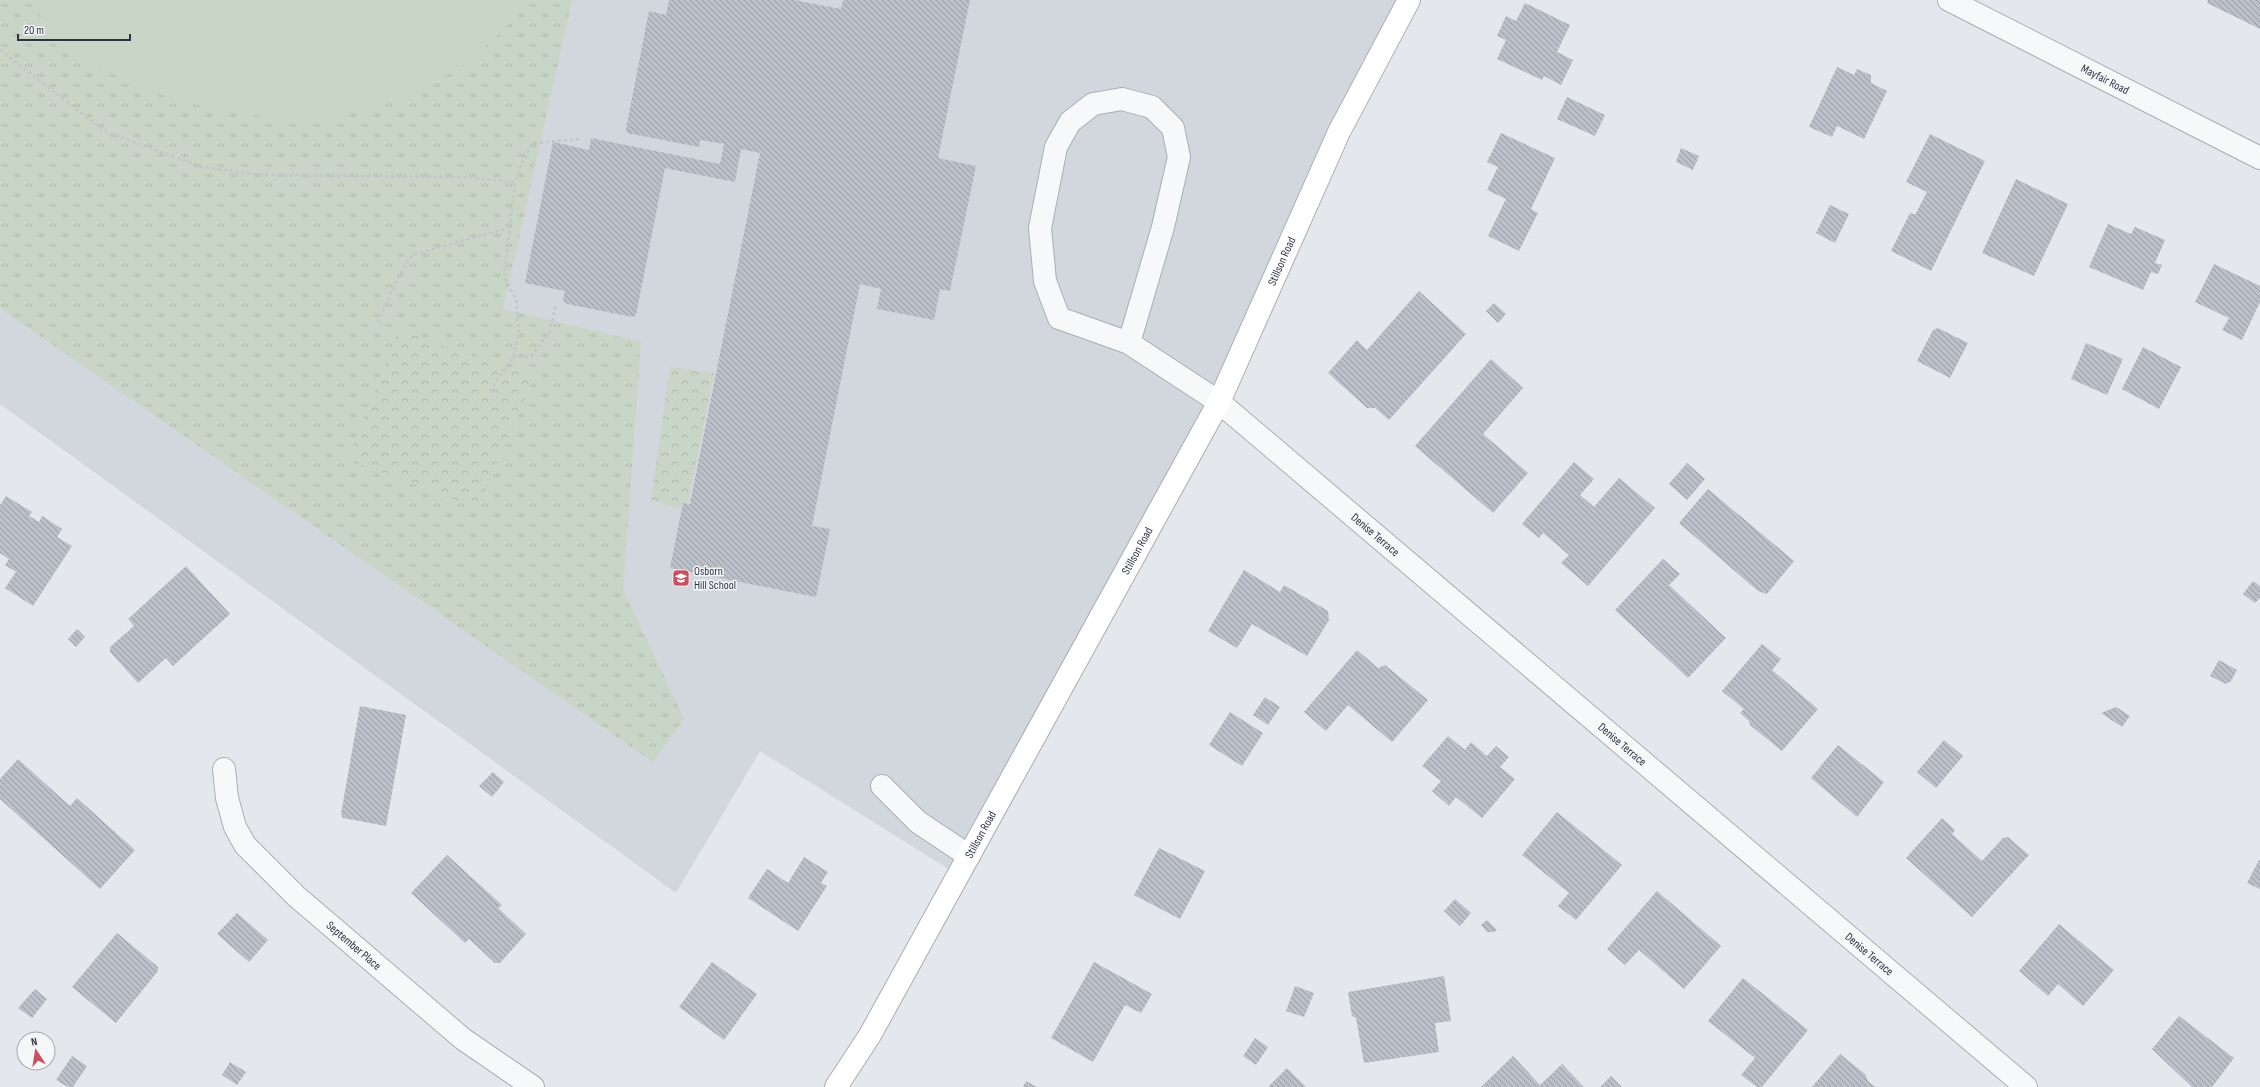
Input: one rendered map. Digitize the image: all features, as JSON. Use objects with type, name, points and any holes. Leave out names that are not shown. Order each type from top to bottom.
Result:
[{"type":"main road","name":"Stillson Road","points":[[836,1087],[870,1036],[1219,402],[1339,132],[1409,0]]},
{"type":"street","name":"Mayfair Road","points":[[1949,0],[2260,158]]},
{"type":"street","name":"Denise Terrace","points":[[1129,343],[1163,227],[1179,157],[1173,128],[1152,107],[1122,99],[1093,104],[1070,122],[1056,147],[1040,228],[1045,281],[1059,318],[1129,343],[1219,402],[2026,1087]]},
{"type":"street","name":"September Place","points":[[224,769],[227,798],[235,827],[245,845],[296,896],[457,1034],[533,1087]]},
{"type":"street","points":[[882,786],[918,822],[969,856]]},
{"type":"path","points":[[0,50],[106,132],[203,167],[261,175],[463,177],[514,182]]},
{"type":"path","points":[[490,391],[513,358],[520,334],[516,300],[504,276],[514,182],[533,143],[581,139]]},
{"type":"path","points":[[378,322],[393,286],[412,255],[508,228]]},
{"type":"path","points":[[513,358],[530,357],[549,334],[556,305]]},
{"type":"shaded area","name":"Osborn Hill School","points":[[0,0],[1414,0],[1219,402],[958,875],[760,751],[676,893],[0,404]]},
{"type":"green space","points":[[0,0],[574,0],[572,1],[503,309],[641,342],[623,590],[684,719],[653,762],[0,308]]},
{"type":"green space","points":[[40,0],[530,0],[525,7],[469,63],[394,102],[311,121],[223,112],[137,88],[72,51],[33,7]]},
{"type":"green space","points":[[399,330],[534,377],[478,508],[347,460]]},
{"type":"green space","points":[[670,367],[714,373],[688,503],[682,502],[680,509],[651,500]]},
{"type":"building","points":[[669,0],[794,0],[841,9],[843,0],[970,0],[938,158],[976,166],[950,291],[940,289],[934,320],[877,309],[881,289],[860,284],[812,526],[830,529],[816,597],[670,568],[683,503],[690,504],[760,153],[741,149],[735,182],[665,168],[636,315],[633,317],[567,304],[563,300],[565,291],[525,283],[553,142],[589,150],[591,138],[720,164],[724,144],[700,140],[699,147],[627,133],[626,129],[649,11],[666,15]]},
{"type":"building","points":[[2208,0],[2260,0],[2260,29],[2207,3]]},
{"type":"building","points":[[1525,3],[1570,25],[1557,52],[1573,60],[1561,85],[1544,76],[1542,80],[1497,59],[1506,40],[1497,36],[1506,16],[1516,21]]},
{"type":"building","points":[[1837,67],[1854,75],[1857,69],[1871,75],[1871,83],[1887,91],[1864,139],[1837,126],[1832,137],[1809,127]]},
{"type":"building","points":[[1567,97],[1605,115],[1595,136],[1557,119]]},
{"type":"building","points":[[1501,133],[1555,158],[1531,209],[1538,213],[1519,251],[1488,236],[1506,199],[1487,190],[1498,167],[1487,162]]},
{"type":"building","points":[[1930,134],[1985,161],[1931,271],[1891,251],[1910,213],[1915,215],[1927,192],[1906,182]]},
{"type":"building","points":[[1681,148],[1699,156],[1693,170],[1676,162]]},
{"type":"building","points":[[2016,179],[2068,204],[2034,276],[1982,253]]},
{"type":"building","points":[[1830,205],[1849,214],[1835,243],[1816,233]]},
{"type":"building","points":[[2108,224],[2131,234],[2135,227],[2165,240],[2155,263],[2162,265],[2158,274],[2151,272],[2143,290],[2089,267]]},
{"type":"building","points":[[2214,264],[2260,286],[2260,302],[2242,340],[2222,330],[2229,318],[2195,302]]},
{"type":"building","points":[[1419,291],[1466,334],[1389,420],[1375,408],[1367,408],[1328,373],[1357,340],[1367,350]]},
{"type":"building","points":[[1494,303],[1506,314],[1498,323],[1486,311]]},
{"type":"building","points":[[1938,328],[1968,343],[1950,378],[1917,361],[1933,330]]},
{"type":"building","points":[[2086,343],[2123,359],[2107,395],[2071,379]]},
{"type":"building","points":[[2143,347],[2181,367],[2159,409],[2122,389]]},
{"type":"building","points":[[1491,359],[1523,388],[1483,434],[1528,473],[1493,513],[1415,446]]},
{"type":"building","points":[[1574,462],[1594,479],[1580,495],[1594,507],[1619,478],[1655,508],[1588,586],[1561,563],[1569,555],[1543,533],[1539,538],[1522,524]]},
{"type":"building","points":[[1687,463],[1705,479],[1687,500],[1669,484]]},
{"type":"building","points":[[1708,489],[1794,561],[1767,594],[1758,591],[1679,523]]},
{"type":"building","points":[[6,496],[32,512],[29,516],[39,522],[42,516],[62,529],[57,537],[72,546],[33,606],[5,588],[16,572],[5,565],[9,559],[0,553],[0,505]]},
{"type":"building","points":[[1663,559],[1680,574],[1669,585],[1726,638],[1688,678],[1615,610]]},
{"type":"building","points":[[186,566],[230,614],[173,666],[166,658],[138,683],[110,652],[110,647],[134,626],[128,619]]},
{"type":"building","points":[[1244,570],[1280,592],[1284,585],[1328,611],[1329,620],[1307,656],[1252,624],[1237,648],[1208,631]]},
{"type":"building","points":[[2253,581],[2260,586],[2260,598],[2255,603],[2243,594]]},
{"type":"building","points":[[77,629],[85,637],[76,647],[68,639]]},
{"type":"building","points":[[1762,644],[1781,659],[1772,670],[1818,709],[1782,751],[1750,725],[1749,721],[1740,713],[1744,709],[1722,691]]},
{"type":"building","points":[[1357,650],[1378,668],[1385,665],[1428,700],[1392,742],[1348,705],[1326,731],[1304,712]]},
{"type":"building","points":[[2219,660],[2237,670],[2231,681],[2226,684],[2210,676]]},
{"type":"building","points":[[1265,697],[1280,707],[1268,725],[1253,715]]},
{"type":"building","points":[[360,706],[406,715],[386,826],[343,818],[341,814]]},
{"type":"building","points":[[2116,707],[2130,716],[2122,727],[2101,713]]},
{"type":"building","points":[[1230,712],[1263,733],[1242,766],[1209,745]]},
{"type":"building","points":[[1448,736],[1465,750],[1471,742],[1487,756],[1496,746],[1509,757],[1500,767],[1515,779],[1482,818],[1456,797],[1449,806],[1432,791],[1441,781],[1422,766]]},
{"type":"building","points":[[1944,740],[1963,756],[1936,788],[1917,772]]},
{"type":"building","points":[[1838,745],[1884,782],[1857,817],[1811,778]]},
{"type":"building","points":[[18,759],[70,806],[77,798],[135,850],[100,889],[0,799],[0,779]]},
{"type":"building","points":[[493,772],[504,782],[492,797],[479,786]]},
{"type":"building","points":[[1557,812],[1622,865],[1576,920],[1558,906],[1569,893],[1522,855]]},
{"type":"building","points":[[1942,818],[1955,830],[1952,834],[1982,861],[2003,838],[2008,837],[2029,855],[1972,917],[1906,858]]},
{"type":"building","points":[[1159,848],[1205,871],[1180,919],[1134,895]]},
{"type":"building","points":[[447,855],[502,905],[498,908],[526,934],[500,963],[495,963],[469,939],[465,943],[411,893]]},
{"type":"building","points":[[804,857],[828,872],[821,883],[827,886],[798,931],[748,898],[767,869],[788,883]]},
{"type":"building","points":[[2260,860],[2260,889],[2247,883]]},
{"type":"building","points":[[1657,891],[1721,946],[1684,989],[1639,950],[1625,965],[1607,949]]},
{"type":"building","points":[[1455,899],[1471,913],[1460,926],[1444,911]]},
{"type":"building","points":[[237,913],[268,940],[249,962],[217,934]]},
{"type":"building","points":[[1487,920],[1497,930],[1494,932],[1487,932],[1481,925]]},
{"type":"building","points":[[2059,924],[2114,970],[2083,1006],[2058,984],[2048,996],[2019,971]]},
{"type":"building","points":[[117,933],[158,967],[158,971],[116,1023],[72,987]]},
{"type":"building","points":[[712,962],[757,994],[724,1040],[679,1007]]},
{"type":"building","points":[[1094,962],[1152,994],[1141,1013],[1125,1005],[1093,1062],[1051,1038]]},
{"type":"building","points":[[1444,976],[1451,1021],[1435,1023],[1439,1052],[1364,1063],[1356,1018],[1352,1016],[1348,992]]},
{"type":"building","points":[[1743,978],[1808,1030],[1762,1087],[1757,1087],[1741,1075],[1755,1058],[1708,1021]]},
{"type":"building","points":[[1295,986],[1314,993],[1304,1017],[1286,1011]]},
{"type":"building","points":[[35,989],[47,999],[32,1018],[18,1008]]},
{"type":"building","points":[[2179,1016],[2234,1058],[2212,1087],[2192,1087],[2152,1049]]},
{"type":"building","points":[[1255,1038],[1268,1047],[1256,1065],[1243,1056]]},
{"type":"building","points":[[1840,1054],[1865,1074],[1868,1081],[1875,1087],[1812,1087]]},
{"type":"building","points":[[72,1056],[87,1066],[73,1087],[68,1087],[56,1080]]},
{"type":"building","points":[[1513,1056],[1540,1085],[1562,1064],[1584,1087],[1481,1087]]},
{"type":"building","points":[[230,1062],[246,1072],[237,1085],[222,1075]]},
{"type":"building","points":[[1287,1068],[1306,1087],[1268,1087]]},
{"type":"building","points":[[1611,1076],[1622,1087],[1600,1087]]},
{"type":"building","points":[[1026,1081],[1037,1087],[1023,1087]]},
{"type":"place","name":"Osborn Hill School","points":[[681,578]]}]
